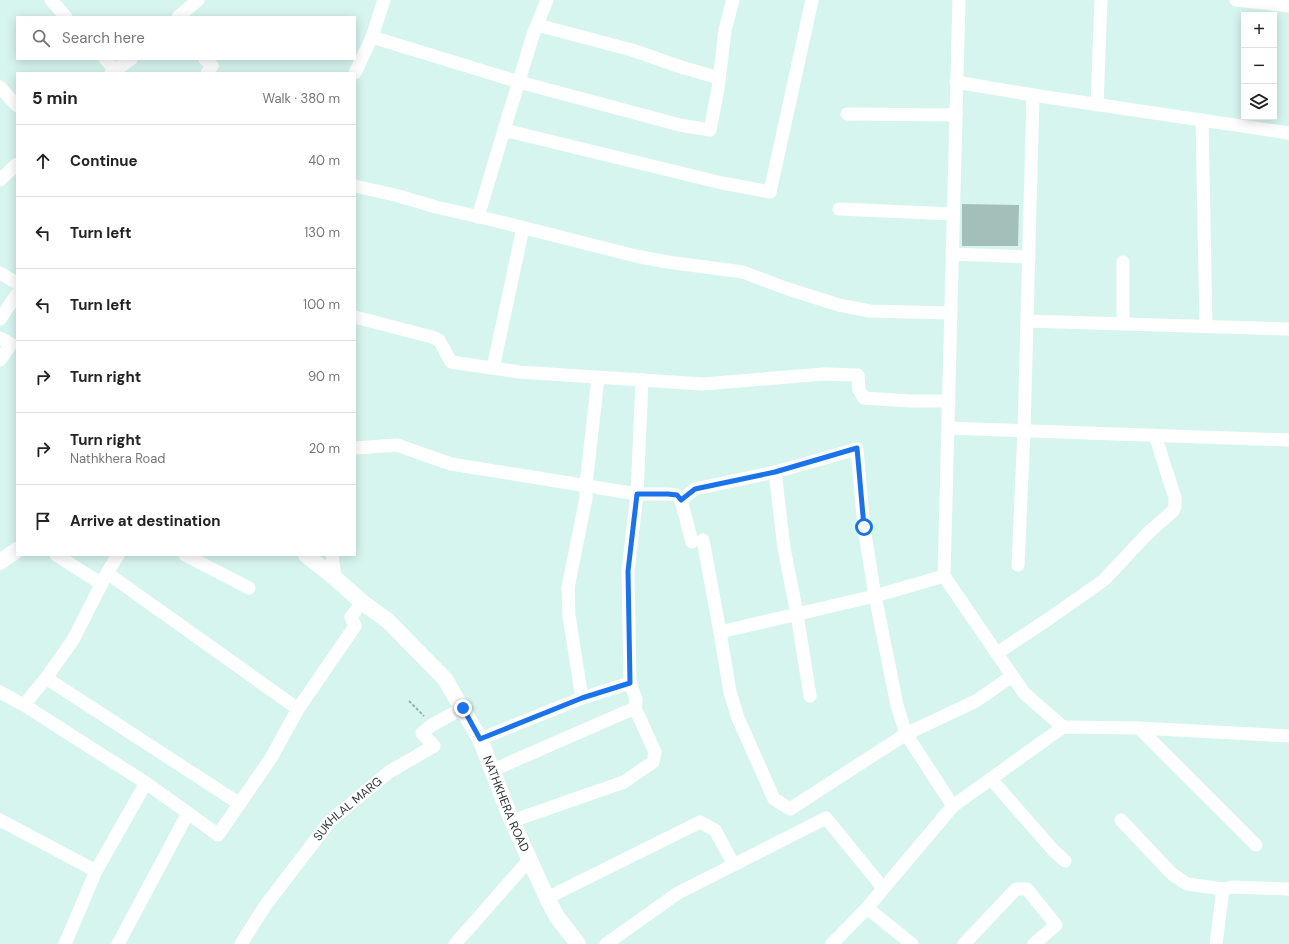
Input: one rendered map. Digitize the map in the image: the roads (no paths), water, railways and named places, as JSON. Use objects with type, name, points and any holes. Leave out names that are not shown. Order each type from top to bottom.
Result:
[{"type":"street","points":[[51,0],[65,16]]},
{"type":"street","points":[[355,72],[372,37],[384,0]]},
{"type":"street","points":[[478,217],[537,25],[547,0]]},
{"type":"street","points":[[372,37],[519,82],[680,125],[710,130],[725,30],[733,0]]},
{"type":"street","points":[[504,130],[722,183],[770,192],[812,0]]},
{"type":"street","points":[[959,0],[944,576],[1024,693],[1063,727]]},
{"type":"street","points":[[1097,105],[1101,0]]},
{"type":"street","points":[[1236,0],[1289,6]]},
{"type":"street","points":[[179,16],[196,1]]},
{"type":"street","points":[[537,25],[632,50],[719,78]]},
{"type":"street","points":[[106,60],[113,72],[130,60]]},
{"type":"street","points":[[206,60],[212,66],[208,72]]},
{"type":"street","points":[[956,82],[1033,96],[1289,133]]},
{"type":"street","points":[[0,87],[16,105]]},
{"type":"street","points":[[1018,565],[1024,430],[1033,96]]},
{"type":"street","points":[[847,114],[956,115]]},
{"type":"street","points":[[1202,120],[1206,326]]},
{"type":"street","points":[[0,180],[16,165]]},
{"type":"street","points":[[356,186],[636,256],[667,262],[743,272],[785,288],[839,305],[870,310],[950,313]]},
{"type":"street","points":[[838,209],[953,214]]},
{"type":"street","points":[[493,368],[523,228]]},
{"type":"street","points":[[952,254],[1029,257]]},
{"type":"street","points":[[1123,262],[1123,324]]},
{"type":"street","points":[[0,273],[16,282]]},
{"type":"street","points":[[0,319],[16,295]]},
{"type":"street","points":[[356,318],[439,340],[451,362],[519,372],[703,384],[824,374],[858,375],[859,390],[864,398],[911,401],[949,401]]},
{"type":"street","points":[[1027,321],[1289,329]]},
{"type":"street","points":[[0,338],[11,344],[0,360]]},
{"type":"street","points":[[582,698],[569,616],[568,588],[586,498],[586,485],[598,378]]},
{"type":"street","points":[[512,821],[624,782],[652,762],[655,752],[635,708],[636,699],[630,683],[628,571],[637,494],[642,380]]},
{"type":"street","points":[[948,428],[1289,440]]},
{"type":"street","points":[[997,653],[1104,580],[1148,533],[1173,512],[1175,507],[1175,498],[1155,435]]},
{"type":"street","points":[[356,448],[397,446],[451,464],[637,494],[677,495],[681,500],[698,541],[720,632],[730,692],[738,718],[774,799],[790,809],[906,734],[976,701],[1012,676]]},
{"type":"street","points":[[681,500],[695,489],[775,472],[857,448],[864,527],[875,596],[897,705],[906,734],[953,806]]},
{"type":"street","points":[[775,472],[784,548],[797,614],[810,696]]},
{"type":"street","points":[[0,562],[16,551]]},
{"type":"street","points":[[58,556],[104,579],[298,709]]},
{"type":"street","points":[[24,705],[46,678],[73,640],[117,556]]},
{"type":"street","points":[[188,556],[249,588]]},
{"type":"street","name":"NATHKHERA ROAD","points":[[307,556],[362,602],[388,621],[445,679],[480,739],[512,821],[547,898],[557,917],[578,944]]},
{"type":"street","points":[[332,556],[335,578]]},
{"type":"street","points":[[720,632],[875,596],[944,576]]},
{"type":"street","points":[[0,692],[24,705],[146,783],[218,835],[271,758],[298,709],[355,626],[351,617],[362,602]]},
{"type":"street","points":[[46,678],[240,804]]},
{"type":"street","points":[[480,739],[582,698],[630,683]]},
{"type":"street","name":"SUKHLAL MARG","points":[[241,944],[265,906],[330,821],[389,772],[434,746],[422,733],[432,725],[463,708]]},
{"type":"street","points":[[492,770],[635,708]]},
{"type":"street","points":[[832,944],[867,908],[953,806],[1063,727],[1139,728],[1289,736]]},
{"type":"street","points":[[1139,728],[1256,845]]},
{"type":"street","points":[[991,779],[1053,850],[1065,861]]},
{"type":"street","points":[[66,944],[96,871],[146,783]]},
{"type":"street","points":[[118,944],[188,813]]},
{"type":"street","points":[[606,944],[678,893],[826,818],[883,888]]},
{"type":"street","points":[[0,820],[96,871]]},
{"type":"street","points":[[1121,820],[1172,874],[1187,884],[1223,889],[1232,887],[1289,889]]},
{"type":"street","points":[[547,898],[700,822],[715,830],[734,865]]},
{"type":"street","points":[[455,944],[529,860]]},
{"type":"street","points":[[964,944],[1016,889],[1027,889],[1056,925],[1034,944]]},
{"type":"street","points":[[1216,944],[1223,889]]},
{"type":"street","points":[[867,908],[912,944]]}]
